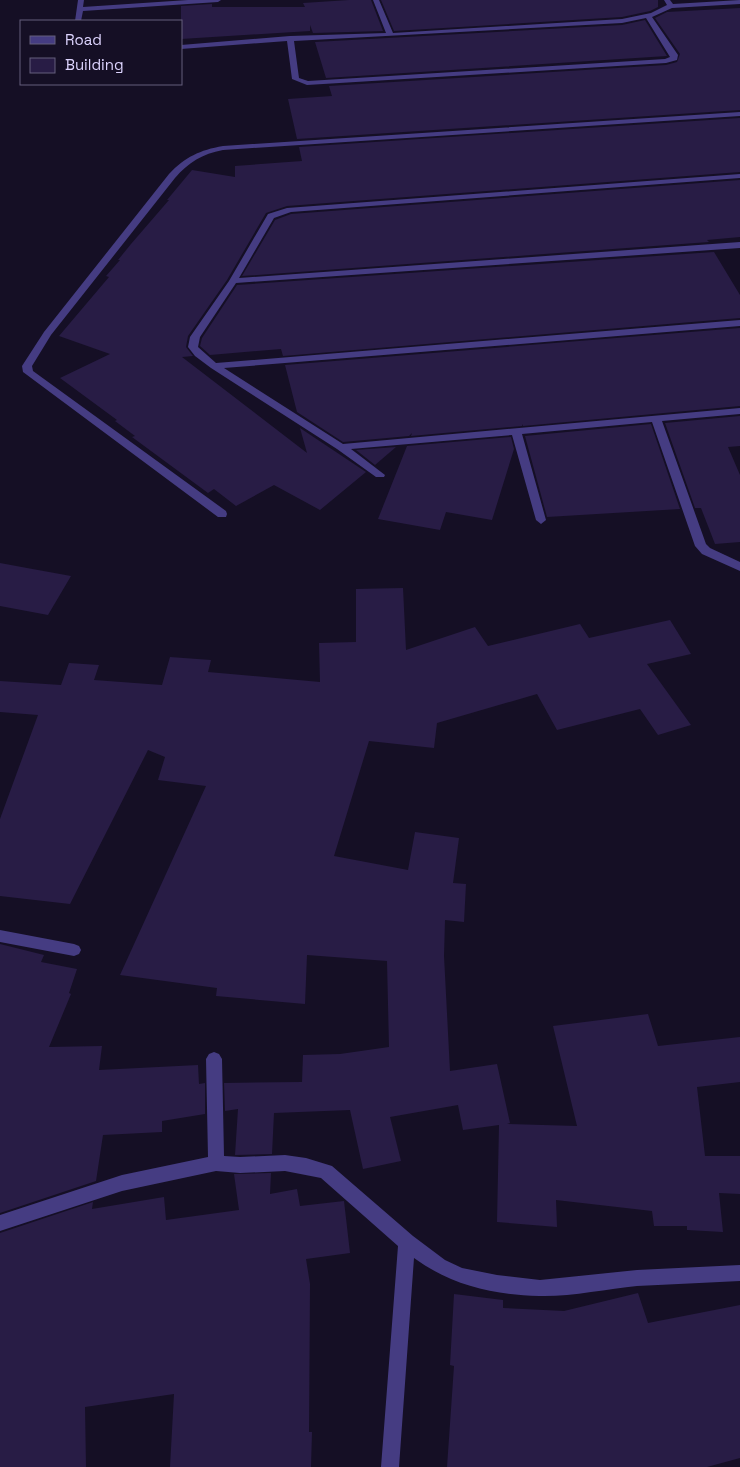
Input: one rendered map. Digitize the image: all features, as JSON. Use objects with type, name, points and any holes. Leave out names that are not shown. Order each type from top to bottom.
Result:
[{"type":"street","points":[[78,20],[81,0]]},
{"type":"street","points":[[81,9],[218,0]]},
{"type":"street","points":[[376,0],[390,35]]},
{"type":"street","points":[[182,47],[290,38],[390,35],[622,21],[648,16],[669,3],[740,2]]},
{"type":"street","points":[[290,38],[296,79],[307,84],[672,59],[674,55],[648,16]]},
{"type":"street","points":[[222,514],[35,378],[28,372],[27,366],[53,326],[186,161],[200,152],[223,148],[740,114]]},
{"type":"street","points":[[380,475],[341,447],[214,366],[198,354],[193,347],[195,338],[233,281],[266,221],[278,212],[290,210],[740,176]]},
{"type":"street","points":[[233,281],[740,245]]},
{"type":"street","points":[[214,366],[740,323]]},
{"type":"street","points":[[341,447],[740,411]]},
{"type":"street","points":[[656,418],[701,546],[706,551],[740,566]]},
{"type":"street","points":[[516,431],[541,520]]},
{"type":"street","points":[[0,936],[74,950]]},
{"type":"street","points":[[214,1059],[216,1163]]},
{"type":"street","points":[[0,1222],[122,1184],[216,1163],[284,1163],[306,1166],[326,1172],[439,1266],[462,1276],[497,1283],[540,1288],[637,1278],[740,1273]]},
{"type":"street","points":[[390,1467],[408,1242]]},
{"type":"building","points":[[371,0],[383,31],[313,33],[310,25],[310,31],[182,39],[181,6],[212,4],[212,7],[305,7],[303,3]]},
{"type":"building","points":[[381,0],[658,0],[658,7],[650,11],[622,17],[394,31]]},
{"type":"building","points":[[740,8],[740,110],[297,139],[288,99],[332,96],[329,86],[666,65],[677,62],[680,54],[655,18],[667,12]]},
{"type":"building","points":[[645,20],[667,56],[326,78],[315,42],[622,25]]},
{"type":"building","points":[[740,118],[740,172],[287,206],[266,213],[227,280],[188,336],[186,347],[193,356],[182,357],[307,453],[300,428],[366,472],[320,510],[274,485],[236,506],[214,489],[208,493],[132,437],[135,436],[115,421],[117,420],[60,378],[110,354],[59,336],[109,277],[106,276],[120,260],[118,260],[192,170],[235,177],[235,166],[302,161],[299,147]]},
{"type":"building","points":[[740,180],[740,237],[707,240],[709,242],[242,276],[275,220],[291,214]]},
{"type":"building","points":[[714,252],[740,295],[740,318],[283,356],[281,349],[210,355],[200,346],[202,338],[237,285]]},
{"type":"building","points":[[740,328],[740,406],[523,426],[522,424],[522,426],[411,436],[412,433],[409,436],[343,442],[297,412],[285,365]]},
{"type":"building","points":[[740,416],[740,446],[728,447],[740,475],[740,542],[715,544],[701,508],[695,508],[665,423]]},
{"type":"building","points":[[651,424],[680,509],[547,517],[525,436]]},
{"type":"building","points":[[511,437],[514,449],[492,520],[446,512],[440,530],[378,519],[407,446]]},
{"type":"building","points":[[396,447],[375,465],[356,450]]},
{"type":"building","points":[[0,563],[71,576],[48,615],[0,606]]},
{"type":"building","points":[[403,588],[406,650],[475,627],[488,646],[580,624],[589,638],[670,620],[691,654],[647,664],[691,725],[658,735],[640,709],[557,730],[537,694],[437,723],[434,748],[369,741],[334,856],[408,870],[415,832],[459,838],[453,883],[466,884],[464,922],[445,920],[444,956],[450,1071],[497,1064],[510,1123],[507,1124],[577,1126],[553,1026],[648,1014],[658,1046],[740,1037],[740,1082],[697,1087],[705,1156],[740,1156],[740,1194],[719,1193],[723,1232],[687,1230],[687,1226],[654,1226],[652,1211],[556,1200],[557,1227],[497,1222],[499,1125],[463,1130],[458,1105],[390,1117],[401,1161],[363,1169],[350,1110],[274,1113],[272,1154],[235,1155],[238,1109],[225,1111],[224,1083],[302,1082],[303,1055],[340,1054],[389,1047],[387,961],[307,955],[305,1004],[216,996],[217,988],[120,975],[206,786],[158,780],[165,757],[148,750],[70,904],[0,896],[0,819],[38,715],[0,712],[0,681],[61,685],[69,663],[99,665],[94,680],[162,685],[170,657],[211,660],[208,672],[320,682],[319,643],[356,642],[356,589]]},
{"type":"building","points":[[0,944],[44,955],[41,962],[77,969],[69,993],[71,994],[49,1047],[102,1046],[99,1070],[198,1065],[199,1084],[205,1083],[205,1114],[162,1121],[162,1132],[103,1135],[96,1181],[0,1213]]},
{"type":"building","points":[[271,1173],[270,1194],[297,1189],[300,1206],[344,1201],[350,1253],[306,1259],[310,1284],[309,1432],[312,1432],[311,1467],[170,1467],[174,1394],[85,1407],[86,1467],[0,1467],[0,1233],[93,1202],[92,1209],[164,1197],[166,1220],[239,1210],[234,1174]]},
{"type":"building","points":[[638,1293],[648,1323],[740,1305],[740,1458],[707,1467],[447,1467],[454,1366],[450,1365],[454,1294],[503,1300],[503,1308],[564,1311]]}]
